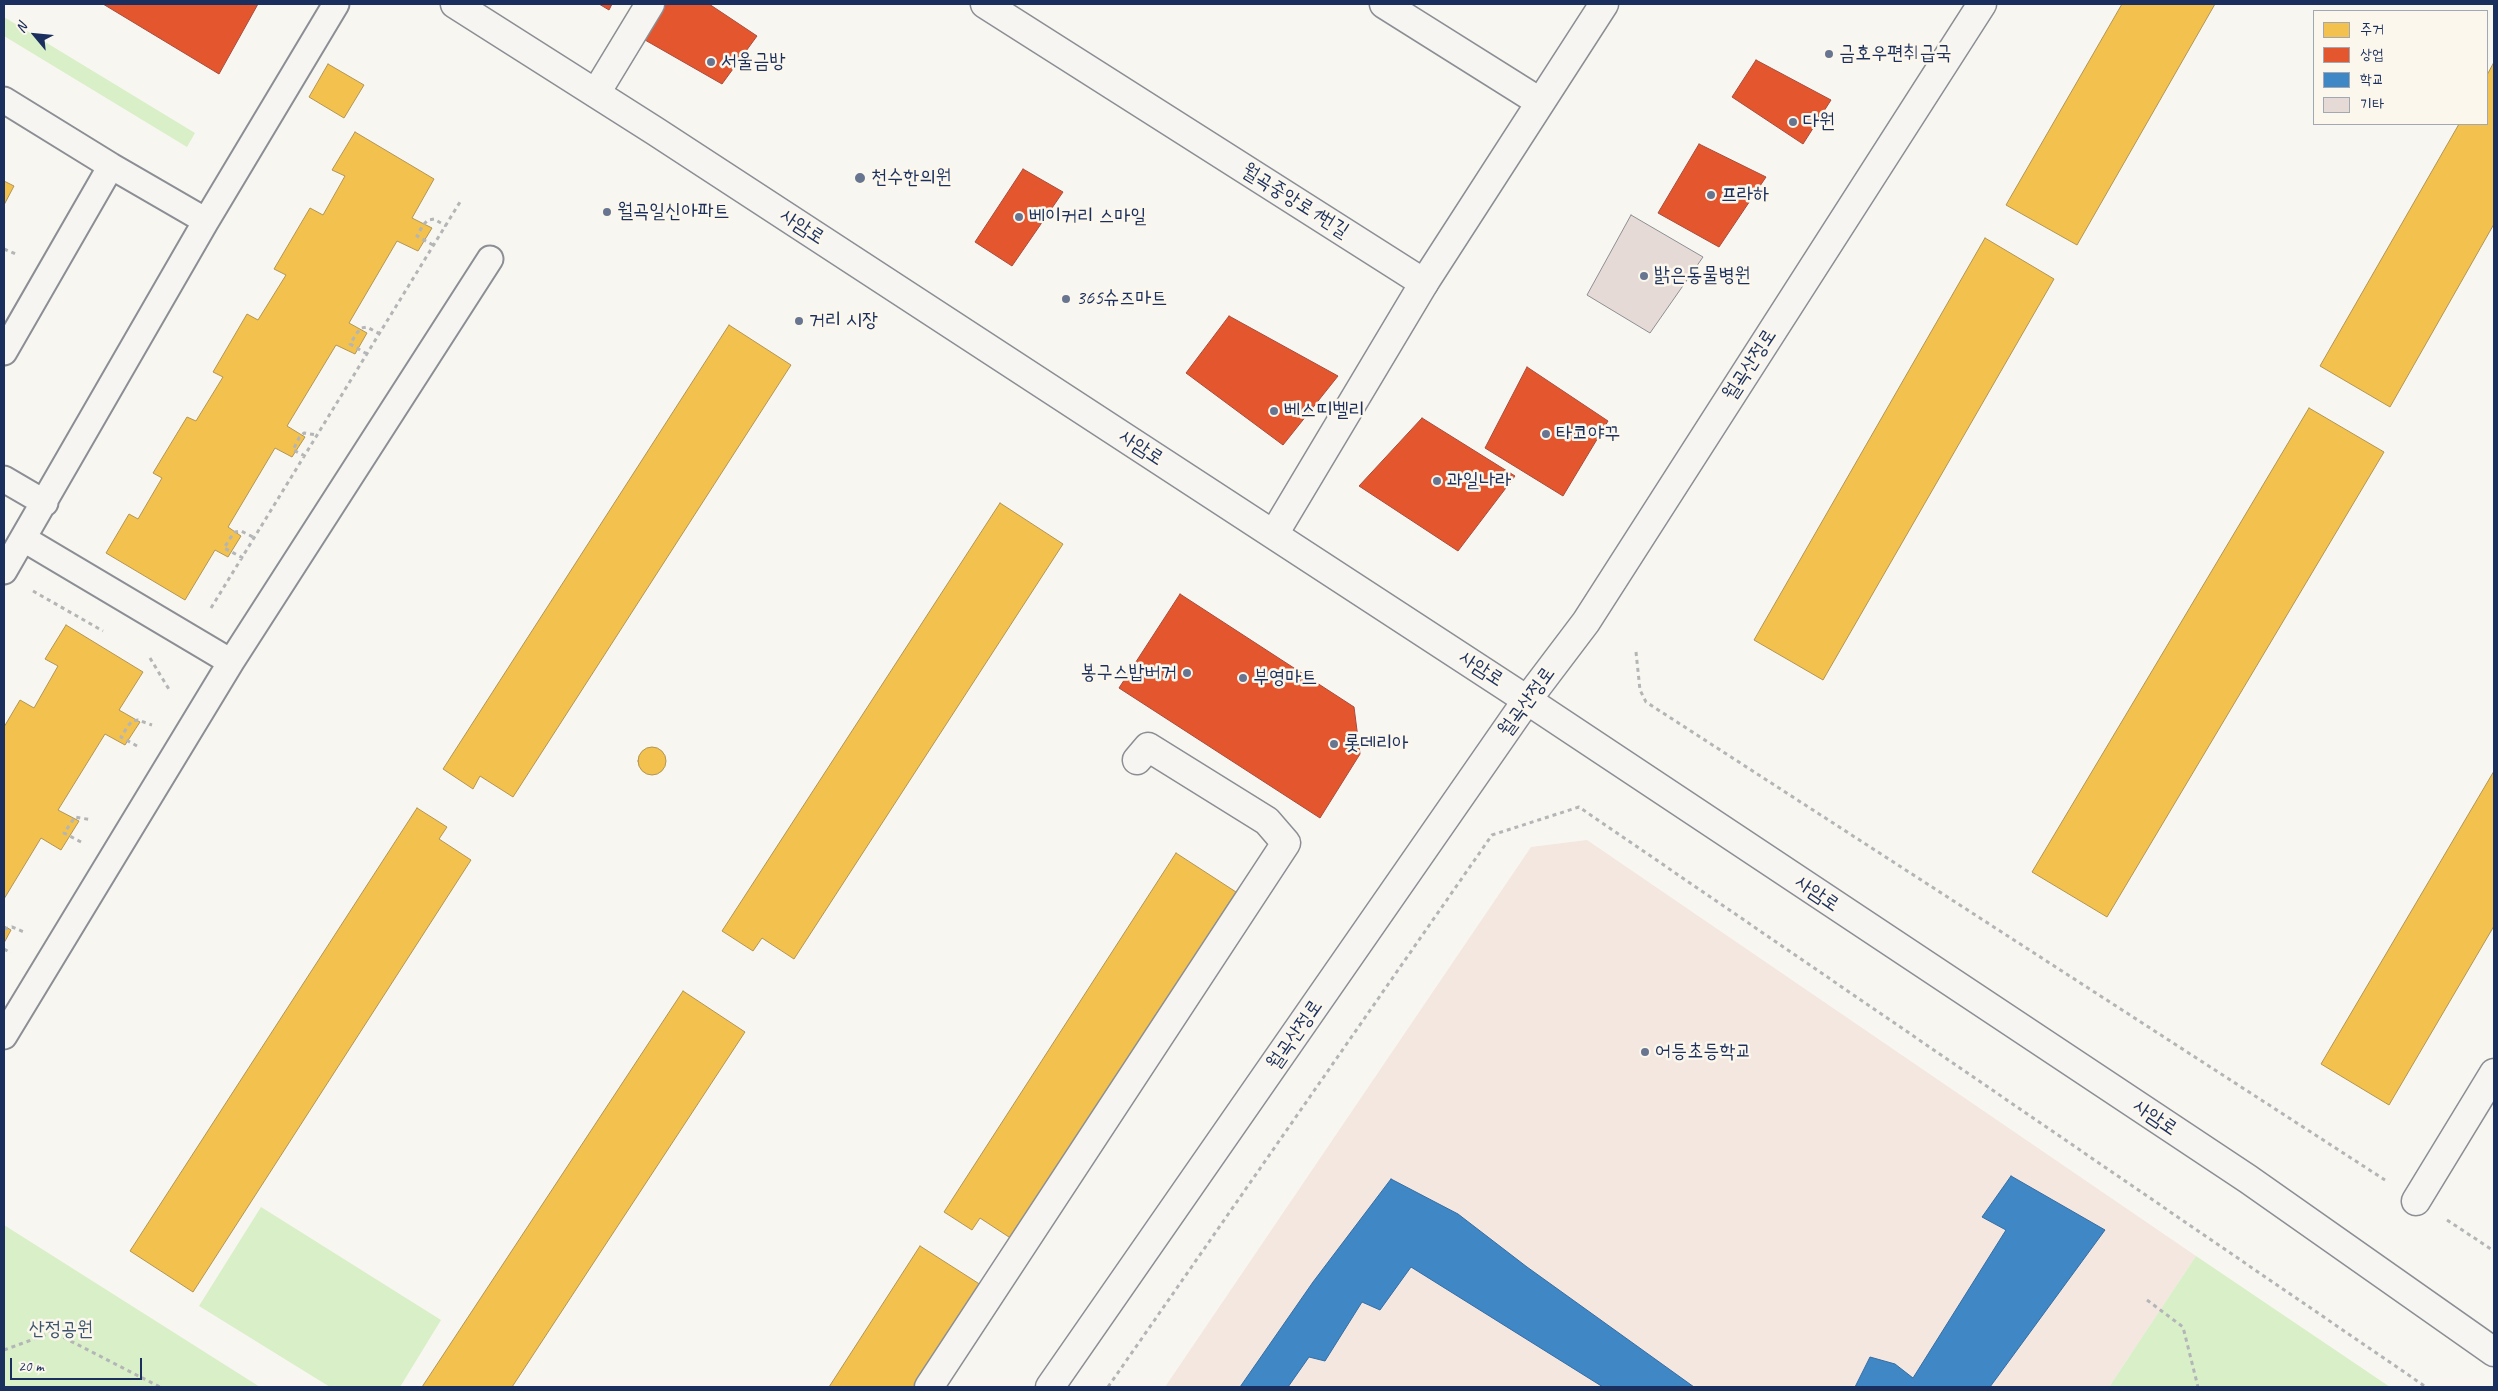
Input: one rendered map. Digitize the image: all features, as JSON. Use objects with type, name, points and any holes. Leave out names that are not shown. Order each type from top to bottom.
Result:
[{"type":"street","name":"사암로","points":[[455,4],[596,93],[1527,700],[2248,1179],[2494,1352]]},
{"type":"street","points":[[596,93],[650,4]]},
{"type":"street","name":"월곡중앙로1번길","points":[[985,4],[1424,283]]},
{"type":"street","points":[[1384,4],[1540,102]]},
{"type":"street","points":[[1274,534],[1424,283],[1604,4]]},
{"type":"street","name":"월곡산정로","points":[[1050,1387],[1527,700],[1586,622],[1982,4]]},
{"type":"street","points":[[929,1387],[1286,843],[1267,821],[1148,747],[1137,760]]},
{"type":"street","points":[[2416,1201],[2494,1073]]},
{"type":"lane","points":[[4,571],[45,503],[206,221],[336,4]]},
{"type":"lane","points":[[4,100],[111,166],[206,221]]},
{"type":"lane","points":[[4,352],[111,166]]},
{"type":"lane","points":[[4,1036],[231,662],[490,259]]},
{"type":"lane","points":[[4,479],[45,503]]},
{"type":"lane","points":[[24,539],[231,662]]},
{"type":"path","points":[[192,638],[243,558],[460,202]]},
{"type":"path","points":[[433,245],[417,236],[423,225],[428,220],[434,220],[446,226]]},
{"type":"path","points":[[4,249],[16,254]]},
{"type":"path","points":[[368,354],[350,344],[361,328],[367,328],[380,334]]},
{"type":"path","points":[[305,456],[293,450],[299,438],[304,433],[317,436]]},
{"type":"path","points":[[243,558],[224,548],[227,542],[235,532],[241,531],[255,538]]},
{"type":"path","points":[[30,590],[107,634]]},
{"type":"path","points":[[1636,652],[1640,690],[1646,702],[2494,1251]]},
{"type":"path","points":[[142,653],[150,658],[172,695]]},
{"type":"path","points":[[149,733],[158,718]]},
{"type":"path","points":[[144,740],[140,747],[121,737],[132,721],[153,726]]},
{"type":"path","points":[[1108,1387],[1492,835],[1579,807],[2426,1387]]},
{"type":"path","points":[[90,828],[99,813]]},
{"type":"path","points":[[81,842],[64,833],[75,817],[94,821]]},
{"type":"path","points":[[76,850],[85,835]]},
{"type":"path","points":[[20,939],[30,924]]},
{"type":"path","points":[[4,930],[12,927],[25,932]]},
{"type":"path","points":[[8,960],[16,946]]},
{"type":"path","points":[[4,949],[12,953]]},
{"type":"path","points":[[2147,1300],[2183,1328],[2198,1387]]},
{"type":"path","points":[[4,1350],[53,1332],[160,1387]]},
{"type":"shaded area","name":"어등초등학교","points":[[1587,840],[2196,1256],[2109,1387],[1165,1387],[1531,847]]},
{"type":"green space","points":[[4,17],[195,133],[187,147],[4,36]]},
{"type":"green space","points":[[261,1207],[441,1320],[400,1387],[330,1387],[199,1306]]},
{"type":"green space","name":"산정공원","points":[[4,1225],[260,1387],[4,1387]]},
{"type":"green space","points":[[2196,1256],[2390,1387],[2109,1387]]},
{"type":"building: 주거","points":[[2122,4],[2215,4],[2077,245],[2006,205]]},
{"type":"building: 주거","points":[[2494,62],[2494,224],[2390,407],[2320,366],[2458,125],[2488,125],[2488,73]]},
{"type":"building: 주거","points":[[328,64],[364,85],[344,118],[309,97]]},
{"type":"building: 주거","points":[[355,132],[434,179],[412,218],[432,228],[418,251],[397,241],[349,323],[367,333],[355,354],[336,345],[287,426],[305,437],[292,457],[275,448],[228,527],[241,536],[228,557],[215,550],[185,600],[106,553],[129,514],[138,519],[162,478],[153,473],[187,417],[196,421],[223,377],[213,372],[247,314],[258,320],[286,275],[274,269],[310,208],[323,215],[345,176],[332,170]]},
{"type":"building: 주거","points":[[4,181],[14,186],[4,205]]},
{"type":"building: 주거","points":[[1985,238],[2054,279],[1823,680],[1754,640]]},
{"type":"building: 주거","points":[[729,325],[791,365],[513,797],[480,776],[473,789],[443,769]]},
{"type":"building: 주거","points":[[2309,408],[2384,452],[2107,917],[2032,872]]},
{"type":"building: 주거","points":[[1000,503],[1063,544],[794,959],[762,938],[753,951],[722,931]]},
{"type":"building: 주거","points":[[66,625],[143,672],[119,710],[140,722],[125,745],[105,734],[58,810],[79,821],[61,850],[41,838],[4,899],[4,727],[20,700],[34,708],[58,666],[45,659]]},
{"type":"building: 주거","points":[[652,747],[662,751],[666,761],[662,771],[652,775],[642,771],[638,761],[642,751]]},
{"type":"building: 주거","points":[[2494,771],[2494,926],[2389,1105],[2321,1064]]},
{"type":"building: 주거","points":[[417,808],[447,827],[439,839],[471,860],[193,1292],[130,1251]]},
{"type":"building: 주거","points":[[1176,853],[1236,892],[1012,1239],[980,1218],[972,1230],[944,1212]]},
{"type":"building: 주거","points":[[4,926],[11,930],[4,943]]},
{"type":"building: 주거","points":[[683,991],[745,1032],[512,1387],[422,1387]]},
{"type":"building: 주거","points":[[920,1246],[981,1285],[914,1387],[829,1387]]},
{"type":"building: 상업","points":[[103,4],[258,4],[219,74]]},
{"type":"building: 상업","points":[[599,4],[612,4],[609,10]]},
{"type":"building: 상업","name":"서울금방","points":[[665,4],[709,4],[757,36],[722,84],[645,40]]},
{"type":"building: 상업","name":"다원","points":[[1756,60],[1831,100],[1803,144],[1732,97]]},
{"type":"building: 상업","name":"프라하","points":[[1699,144],[1766,177],[1719,247],[1658,213]]},
{"type":"building: 상업","name":"베이커리 스마일","points":[[1023,169],[1063,192],[1012,266],[975,242]]},
{"type":"building: 상업","name":"베스띠벨리","points":[[1229,316],[1338,376],[1283,445],[1186,373]]},
{"type":"building: 상업","name":"타코야꾸","points":[[1527,367],[1608,421],[1563,496],[1485,448]]},
{"type":"building: 상업","name":"과일나라","points":[[1422,418],[1515,476],[1458,551],[1359,486]]},
{"type":"building: 상업","points":[[1180,594],[1354,707],[1360,754],[1320,818],[1119,688]]},
{"type":"building: 학교","points":[[2011,1176],[2105,1230],[1990,1387],[1855,1387],[1870,1357],[1895,1364],[1913,1378],[2006,1230],[1982,1217]]},
{"type":"building: 학교","points":[[1391,1179],[1458,1214],[1527,1267],[1694,1387],[1603,1387],[1411,1267],[1380,1310],[1362,1302],[1325,1361],[1309,1357],[1288,1387],[1240,1387],[1313,1282]]},
{"type":"building: 기타","name":"밝은동물병원","points":[[1631,215],[1703,257],[1650,333],[1587,295]]},
{"type":"place","name":"금호우편취급국","points":[[1829,54]]},
{"type":"place","name":"서울금방","points":[[711,62]]},
{"type":"place","name":"다원","points":[[1793,122]]},
{"type":"place","name":"천수한의원","points":[[860,178]]},
{"type":"place","name":"프라하","points":[[1711,195]]},
{"type":"place","name":"월곡일신아파트","points":[[607,212]]},
{"type":"place","name":"베이커리 스마일","points":[[1019,217]]},
{"type":"place","name":"밝은동물병원","points":[[1644,276]]},
{"type":"place","name":"365슈즈마트","points":[[1066,299]]},
{"type":"place","name":"거리 시장","points":[[799,321]]},
{"type":"place","name":"베스띠벨리","points":[[1274,411]]},
{"type":"place","name":"타코야꾸","points":[[1546,434]]},
{"type":"place","name":"과일나라","points":[[1437,481]]},
{"type":"place","name":"봉구스밥버거","points":[[1187,673]]},
{"type":"place","name":"부영마트","points":[[1243,678]]},
{"type":"place","name":"롯데리아","points":[[1334,744]]},
{"type":"place","name":"어등초등학교","points":[[1645,1052]]}]
